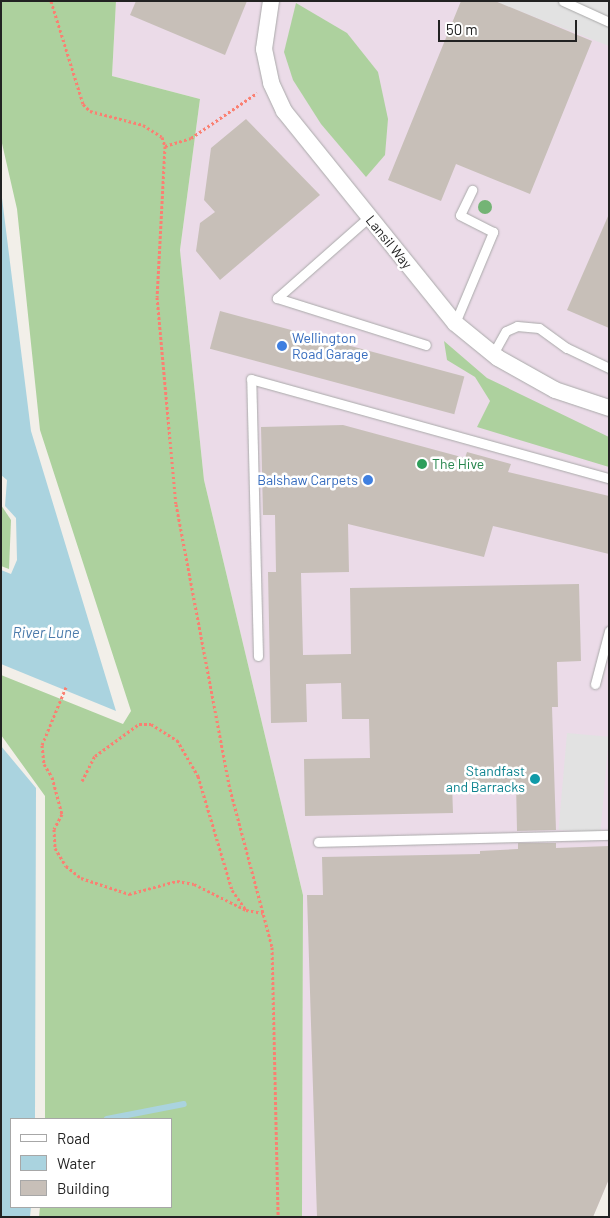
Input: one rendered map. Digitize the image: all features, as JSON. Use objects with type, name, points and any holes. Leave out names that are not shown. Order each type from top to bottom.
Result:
[{"type":"street","name":"Lansil Way","points":[[272,1],[264,49],[271,83],[284,111],[454,322],[493,354],[555,390],[609,408]]},
{"type":"lane","points":[[563,1],[609,22]]},
{"type":"lane","points":[[454,322],[494,232],[460,216],[472,190]]},
{"type":"lane","points":[[369,217],[277,298],[426,346]]},
{"type":"lane","points":[[493,354],[506,331],[517,326],[539,328],[567,348],[609,368]]},
{"type":"lane","points":[[258,656],[251,379],[609,478]]},
{"type":"lane","points":[[595,684],[609,631]]},
{"type":"lane","points":[[318,842],[609,835]]},
{"type":"path","points":[[51,3],[83,104],[90,111],[143,125],[162,137],[166,146],[157,297],[176,504],[230,789],[272,947],[278,1217]]},
{"type":"path","points":[[166,146],[191,138],[271,83]]},
{"type":"path","points":[[66,687],[42,745],[44,764],[52,777],[62,814],[54,829],[55,848],[66,866],[81,878],[129,894],[177,881],[194,884],[246,910],[263,913]]},
{"type":"path","points":[[82,782],[95,756],[139,724],[150,724],[177,740],[198,776],[232,890],[246,910]]},
{"type":"shaded area","points":[[116,1],[609,1],[609,1179],[593,1217],[302,1217],[303,895],[204,480],[180,250],[200,99],[112,76]]},
{"type":"shaded area","points":[[500,1],[609,1],[609,46],[499,3]]},
{"type":"shaded area","points":[[567,733],[609,737],[600,833],[559,830]]},
{"type":"green space","points":[[1,1],[116,1],[112,76],[200,99],[180,250],[204,480],[303,895],[302,1217],[39,1217],[40,1208],[172,1208],[172,1118],[45,1118],[45,796],[1,735],[1,675],[123,724],[131,711],[40,430],[17,209],[1,139]]},
{"type":"green space","points":[[296,3],[347,33],[378,72],[388,119],[385,155],[366,177],[321,124],[293,80],[284,52]]},
{"type":"green space","points":[[444,341],[487,378],[609,437],[609,467],[477,427],[490,401],[475,377],[447,360]]},
{"type":"green space","points":[[1,505],[11,520],[9,569],[1,566]]},
{"type":"water","name":"River Lune","points":[[1,190],[31,431],[116,711],[1,664],[1,570],[11,574],[17,560],[16,518],[5,506],[7,480],[1,475]]},
{"type":"water","points":[[1,746],[36,788],[35,1118],[10,1118],[10,1208],[31,1208],[30,1217],[1,1217]]},
{"type":"building","points":[[136,1],[247,1],[225,55],[130,15]]},
{"type":"building","points":[[461,1],[495,1],[592,41],[530,194],[456,164],[441,201],[388,180]]},
{"type":"building","points":[[246,119],[320,195],[220,280],[196,251],[200,223],[215,212],[204,200],[211,148]]},
{"type":"building","points":[[609,214],[609,328],[567,310]]},
{"type":"building","points":[[220,311],[464,376],[454,414],[210,349]]},
{"type":"building","points":[[343,425],[465,458],[467,452],[511,464],[508,472],[609,496],[609,554],[493,526],[484,557],[348,524],[349,572],[301,573],[303,655],[351,654],[350,588],[579,584],[581,661],[557,662],[558,707],[552,707],[556,830],[517,831],[516,783],[452,784],[453,813],[305,816],[304,759],[370,758],[369,719],[342,719],[341,683],[306,684],[307,722],[271,723],[268,572],[276,572],[275,515],[263,515],[261,427]]},
{"type":"building","points":[[518,843],[556,843],[556,848],[609,846],[609,1179],[593,1217],[317,1217],[307,895],[323,895],[322,857],[480,854],[480,851],[518,849]]},
{"type":"waterway","points":[[112,1118],[184,1104]]},
{"type":"place","name":"Wellington Road Garage","points":[[282,346]]},
{"type":"place","name":"The Hive","points":[[422,464]]},
{"type":"place","name":"Balshaw Carpets","points":[[368,480]]},
{"type":"place","name":"Standfast and Barracks","points":[[535,779]]}]
